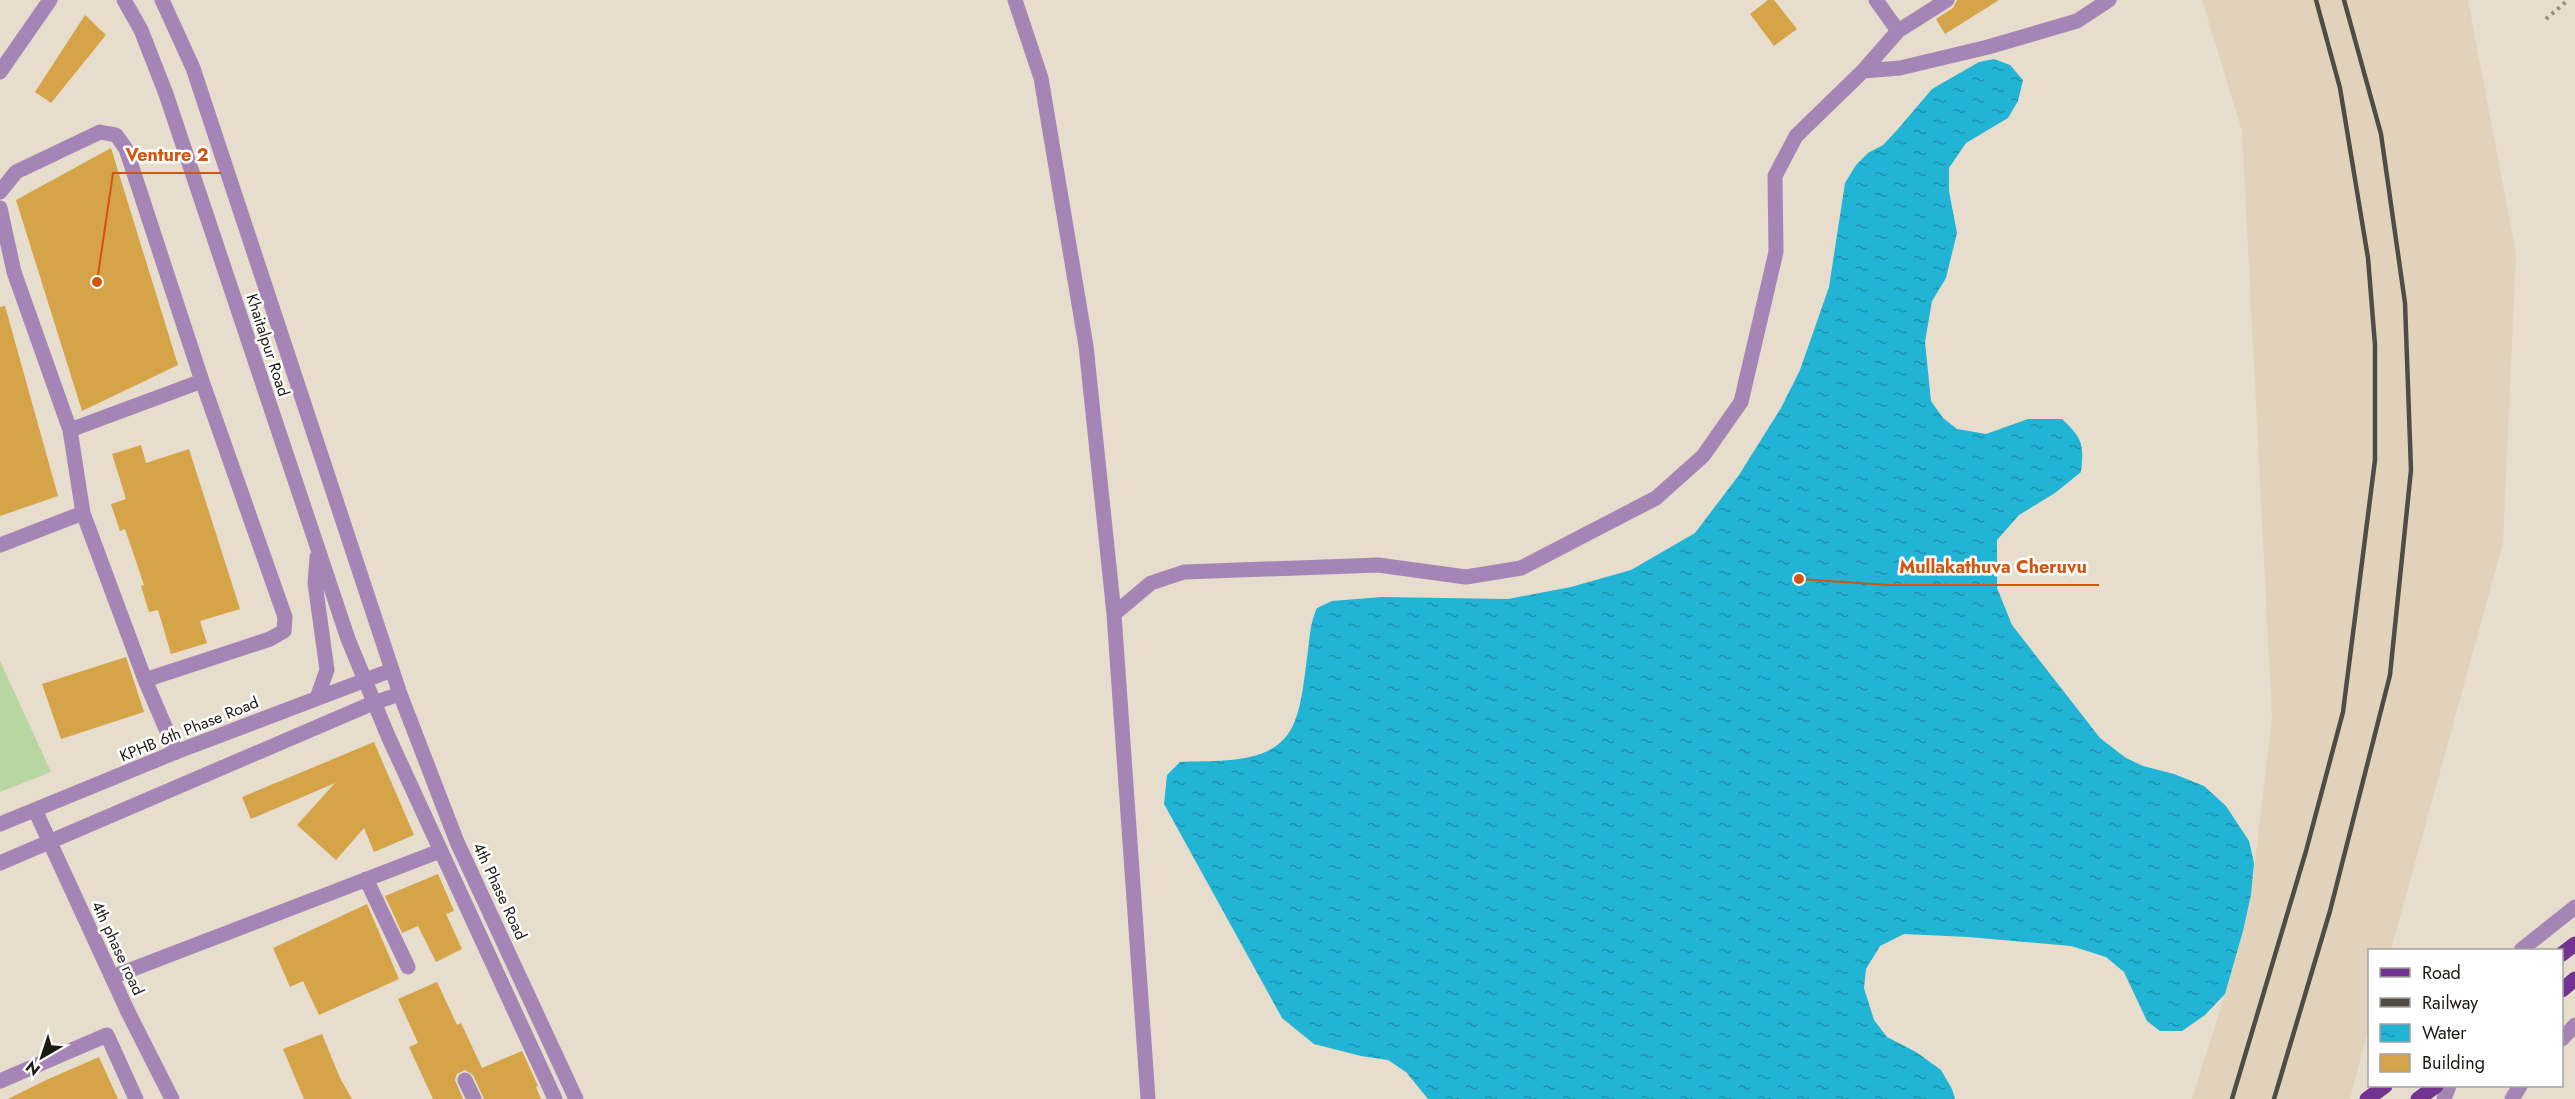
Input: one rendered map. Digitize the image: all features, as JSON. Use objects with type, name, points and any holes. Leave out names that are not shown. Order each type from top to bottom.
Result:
[{"type":"main road","points":[[2563,953],[2575,944]]},
{"type":"main road","points":[[2563,989],[2575,979]]},
{"type":"main road","points":[[2367,1099],[2384,1087]]},
{"type":"main road","points":[[2418,1099],[2435,1087]]},
{"type":"street","points":[[0,72],[50,0]]},
{"type":"street","name":"Khaitalpur Road","points":[[124,0],[141,30],[166,94],[318,549],[373,703]]},
{"type":"street","name":"Khaitalpur Road","points":[[162,0],[193,68],[400,694]]},
{"type":"street","points":[[1015,0],[1041,78],[1086,346],[1114,614],[1148,1099]]},
{"type":"street","points":[[1876,0],[1898,31]]},
{"type":"street","points":[[1114,614],[1151,583],[1184,572],[1378,564],[1466,577],[1521,568],[1656,498],[1703,456],[1742,402],[1776,252],[1775,176],[1796,136],[1863,70],[1898,31],[1947,0]]},
{"type":"street","points":[[1863,70],[1900,68],[1988,47],[2077,21],[2109,0]]},
{"type":"street","points":[[0,192],[16,172],[100,132],[116,135],[126,149],[202,381],[285,617],[284,631],[270,639],[145,681]]},
{"type":"street","points":[[0,208],[7,274],[70,430],[83,513],[145,681],[176,752]]},
{"type":"street","points":[[70,430],[202,381]]},
{"type":"street","points":[[0,545],[83,513]]},
{"type":"street","points":[[317,698],[327,670],[315,583],[318,549]]},
{"type":"street","name":"KPHB 6th Phase Road","points":[[0,824],[176,752],[392,669]]},
{"type":"street","points":[[0,863],[373,703],[400,694]]},
{"type":"street","name":"4th Phase Road","points":[[400,694],[458,842],[576,1099]]},
{"type":"street","points":[[373,703],[555,1099]]},
{"type":"street","name":"4th phase road","points":[[35,810],[112,977],[172,1099]]},
{"type":"street","points":[[112,977],[440,851]]},
{"type":"street","points":[[366,879],[408,967]]},
{"type":"street","points":[[2523,949],[2575,907]]},
{"type":"street","points":[[2537,949],[2538,935]]},
{"type":"street","points":[[2563,1037],[2575,1025]]},
{"type":"street","points":[[0,1081],[107,1035],[136,1099]]},
{"type":"street","points":[[465,1080],[474,1099]]},
{"type":"path","points":[[2546,19],[2568,0]]},
{"type":"shaded area","points":[[2202,0],[2468,0],[2516,254],[2503,543],[2391,949],[2368,949],[2368,1031],[2350,1099],[2192,1099],[2225,994],[2251,895],[2272,718],[2242,131]]},
{"type":"green space","points":[[0,661],[51,772],[0,792]]},
{"type":"water","points":[[1994,59],[2010,65],[2023,80],[2018,101],[2008,118],[1966,143],[1949,168],[1949,191],[1957,233],[1946,278],[1932,301],[1925,342],[1931,401],[1943,418],[1957,429],[1986,434],[2028,419],[2062,419],[2081,442],[2081,472],[2055,493],[2019,515],[1997,540],[1997,588],[2012,625],[2100,738],[2126,758],[2143,766],[2174,774],[2204,786],[2226,806],[2249,841],[2254,863],[2251,895],[2225,994],[2205,1015],[2182,1031],[2160,1031],[2147,1021],[2124,972],[2106,957],[2071,946],[1904,934],[1880,946],[1866,969],[1864,988],[1874,1020],[1887,1037],[1916,1052],[1941,1070],[1955,1099],[1428,1099],[1406,1072],[1388,1060],[1314,1044],[1282,1018],[1164,804],[1167,775],[1180,762],[1223,761],[1266,752],[1288,734],[1296,718],[1301,698],[1312,620],[1317,608],[1332,601],[1382,597],[1508,599],[1571,587],[1631,570],[1695,533],[1739,475],[1781,408],[1800,370],[1829,287],[1845,183],[1856,165],[1868,153],[1883,145],[1932,89],[1979,62]]},
{"type":"building","points":[[1768,0],[1774,0],[1797,29],[1774,46],[1750,14]]},
{"type":"building","points":[[1957,0],[1999,0],[1945,34],[1936,19],[1953,8]]},
{"type":"building","points":[[85,15],[106,35],[51,103],[35,92]]},
{"type":"building","points":[[111,148],[178,365],[82,411],[16,200]]},
{"type":"building","points":[[5,306],[58,496],[0,516],[0,307]]},
{"type":"building","points":[[141,445],[146,463],[189,449],[240,609],[200,621],[207,643],[171,654],[158,610],[149,612],[141,586],[144,585],[125,529],[120,531],[111,504],[126,499],[112,454]]},
{"type":"building","points":[[126,657],[144,712],[61,739],[42,684]]},
{"type":"building","points":[[374,742],[414,835],[374,852],[364,828],[336,860],[297,825],[335,783],[251,819],[242,797]]},
{"type":"building","points":[[438,874],[454,911],[446,914],[462,949],[436,962],[418,926],[402,933],[385,896]]},
{"type":"building","points":[[367,904],[399,979],[319,1015],[303,981],[290,987],[273,948]]},
{"type":"building","points":[[437,982],[457,1025],[461,1023],[482,1068],[522,1051],[538,1086],[536,1087],[541,1099],[484,1099],[473,1075],[465,1070],[457,1074],[455,1080],[463,1099],[433,1099],[409,1047],[418,1043],[398,999]]},
{"type":"building","points":[[322,1034],[340,1078],[352,1099],[304,1099],[283,1049]]},
{"type":"building","points":[[99,1057],[118,1099],[8,1099],[44,1081]]},
{"type":"railway","points":[[2232,1099],[2306,851],[2343,712],[2375,460],[2375,345],[2368,258],[2340,88],[2316,0]]},
{"type":"railway","points":[[2274,1099],[2330,911],[2390,675],[2411,470],[2405,303],[2381,134],[2344,0]]},
{"type":"place","name":"Venture 2","points":[[97,282]]},
{"type":"place","name":"Mullakathuva Cheruvu","points":[[1799,579]]}]
